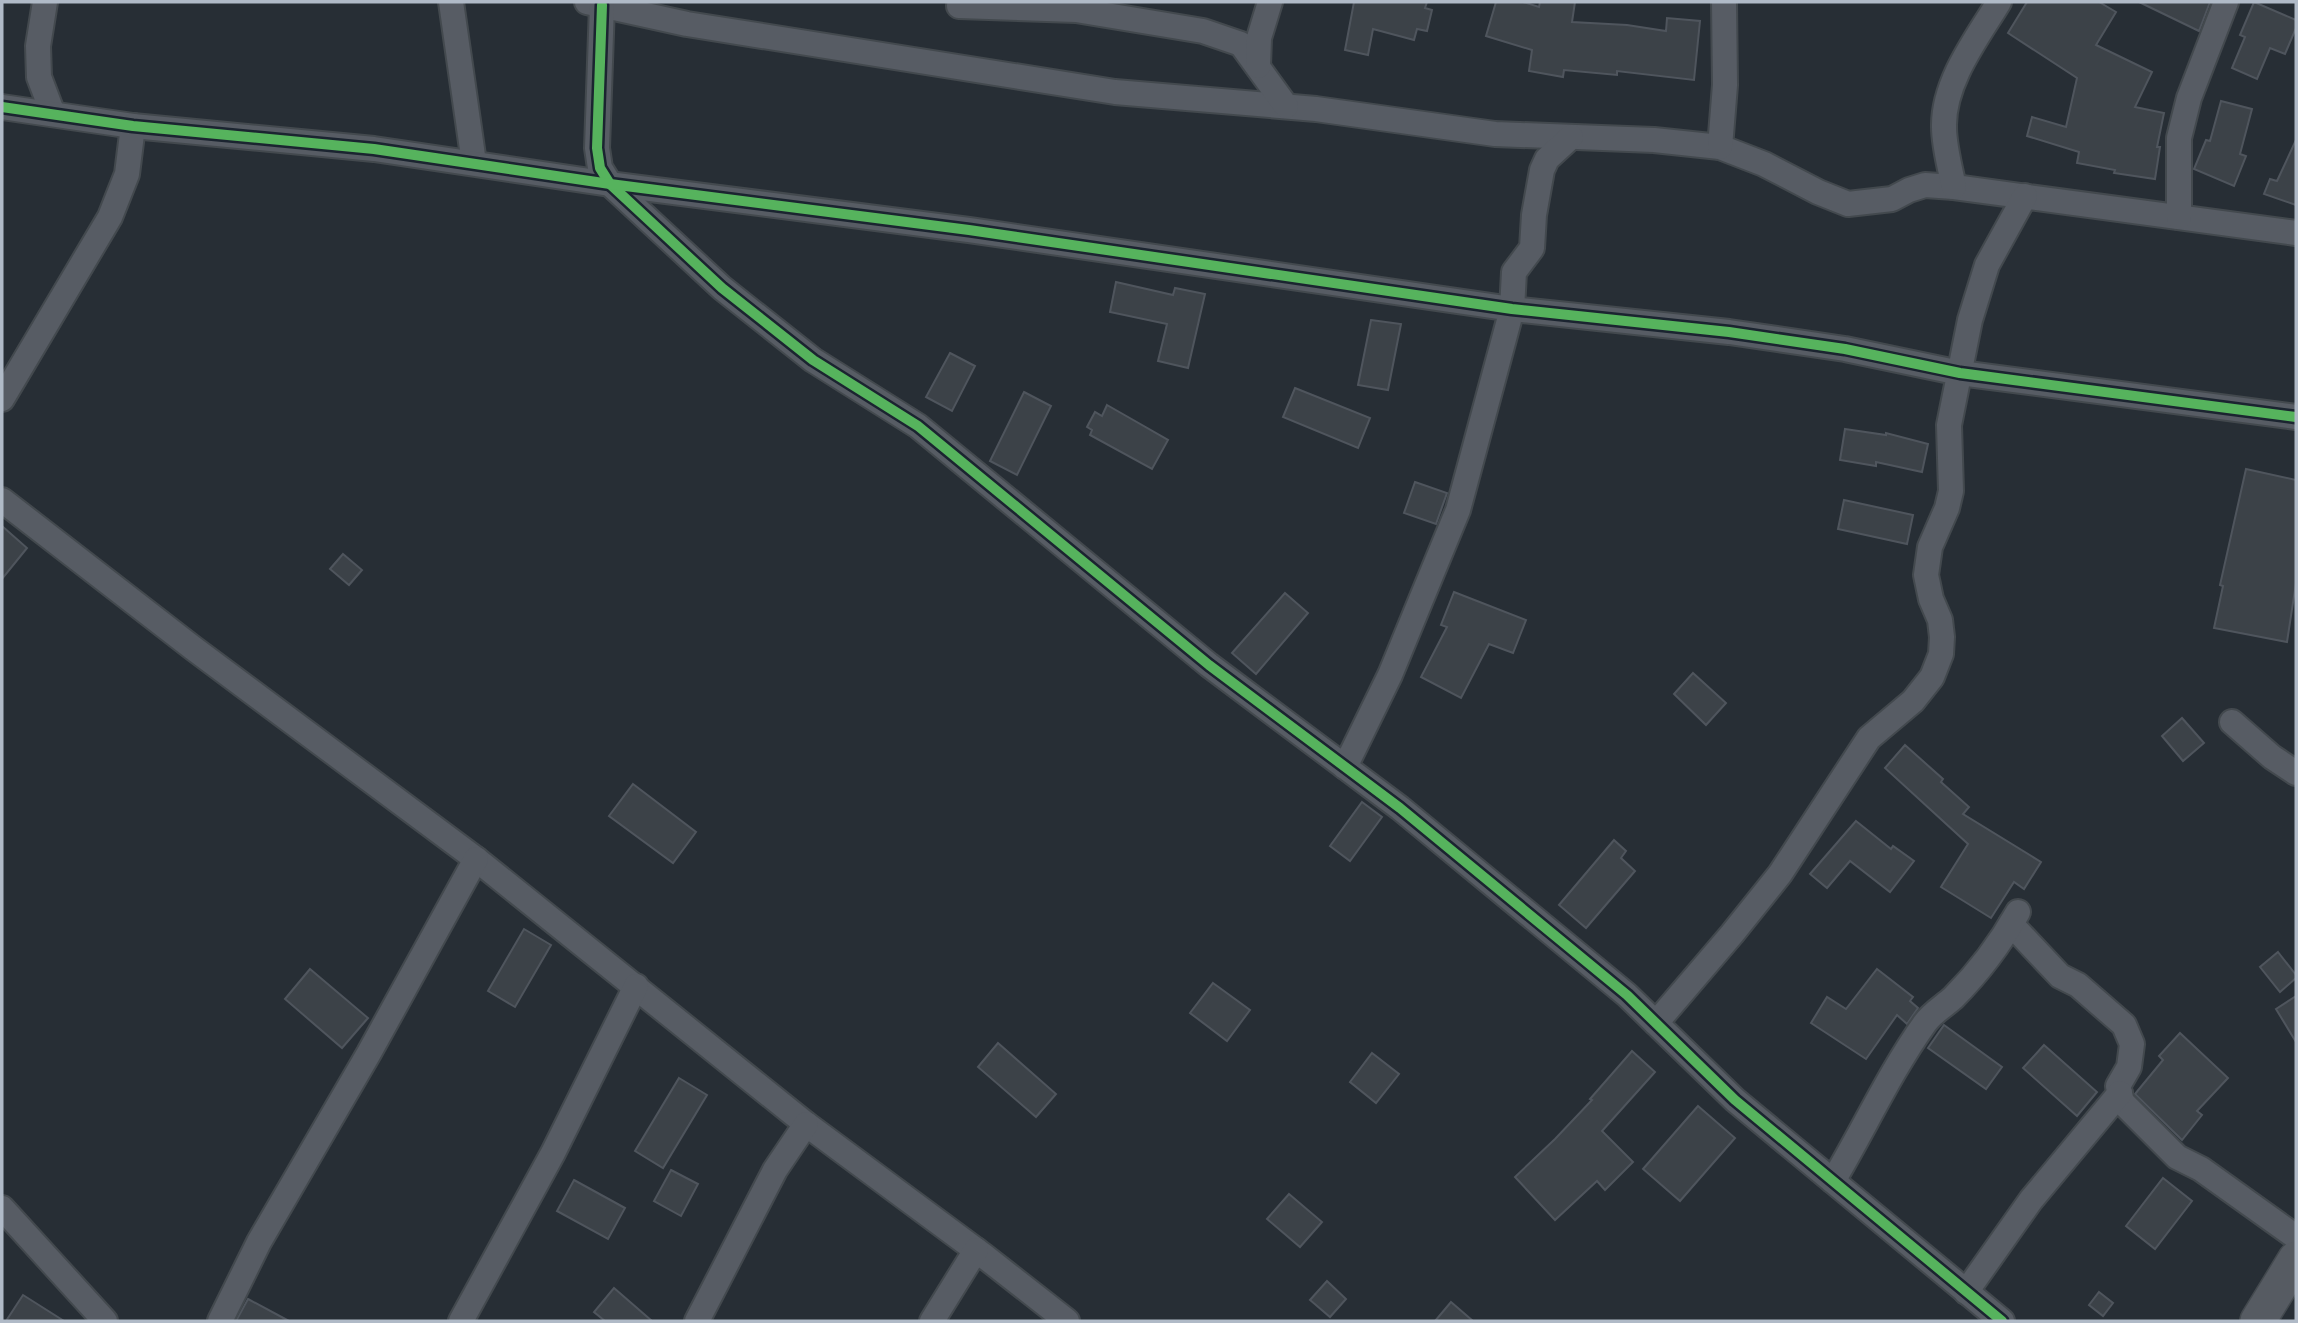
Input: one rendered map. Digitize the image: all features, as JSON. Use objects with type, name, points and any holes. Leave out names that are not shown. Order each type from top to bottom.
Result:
[{"type":"main road","points":[[2258,1321],[2296,1259]]},
{"type":"street","points":[[45,2],[38,46],[39,77],[53,114]]},
{"type":"street","points":[[451,2],[474,163]]},
{"type":"street","points":[[1258,66],[1259,37],[1270,2]]},
{"type":"street","points":[[1720,147],[1724,85],[1724,2]]},
{"type":"street","points":[[1954,187],[1944,127],[1947,105],[1959,66],[1999,2]]},
{"type":"street","points":[[2179,217],[2179,138],[2189,98],[2226,2]]},
{"type":"street","points":[[2001,1321],[1735,1100],[1628,995],[1400,808],[1209,665],[918,426],[813,360],[732,296],[610,184],[600,168],[597,148],[594,3],[687,24],[1115,92],[1286,106],[1495,134],[1654,140],[1720,147],[1764,164],[1847,204],[1892,200],[1925,185],[2296,233]]},
{"type":"street","points":[[959,6],[1076,10],[1203,31],[1241,44],[1286,106]]},
{"type":"street","points":[[2,107],[133,126],[374,149],[610,184],[983,232],[1512,309],[1781,340],[1844,349],[1960,373],[2296,417]]},
{"type":"street","points":[[2,399],[110,217],[127,174],[133,126]]},
{"type":"street","points":[[1346,767],[1390,675],[1458,510],[1512,309],[1514,272],[1532,248],[1534,215],[1542,170],[1547,159],[1571,137]]},
{"type":"street","points":[[1656,1023],[1780,874],[1869,738],[1913,701],[1931,677],[1941,654],[1942,637],[1940,620],[1931,599],[1926,575],[1930,547],[1947,508],[1951,491],[1949,425],[1969,320],[1987,265],[2025,196]]},
{"type":"street","points":[[2,500],[193,648],[477,859],[806,1124],[1067,1321]]},
{"type":"street","points":[[2232,722],[2272,757],[2296,773]]},
{"type":"street","points":[[220,1321],[259,1242],[369,1053],[477,859]]},
{"type":"street","points":[[1833,1181],[1890,1079],[1927,1021],[1983,966],[2015,917],[2060,976],[2078,985],[2124,1025],[2132,1044],[2129,1067],[2118,1086],[2122,1102],[2177,1157],[2201,1169],[2296,1237]]},
{"type":"street","points":[[461,1321],[553,1153],[636,986]]},
{"type":"street","points":[[1966,1292],[2031,1200],[2120,1093]]},
{"type":"street","points":[[697,1321],[775,1170],[806,1124]]},
{"type":"street","points":[[2,1208],[105,1321]]},
{"type":"street","points":[[932,1321],[976,1250]]},
{"type":"building","points":[[1354,2],[1427,2],[1425,8],[1432,10],[1427,31],[1417,29],[1414,40],[1373,29],[1368,55],[1345,50]]},
{"type":"building","points":[[1496,2],[1523,2],[1539,7],[1540,2],[1575,2],[1572,22],[1627,25],[1666,31],[1667,18],[1700,21],[1694,80],[1617,71],[1617,75],[1564,70],[1563,77],[1529,71],[1532,50],[1486,36]]},
{"type":"building","points":[[2027,2],[2099,2],[2116,12],[2096,45],[2152,72],[2135,107],[2164,113],[2157,147],[2160,147],[2155,179],[2114,173],[2115,170],[2077,163],[2079,152],[2027,136],[2032,117],[2066,127],[2077,78],[2008,33]]},
{"type":"building","points":[[2139,2],[2210,2],[2199,31]]},
{"type":"building","points":[[2254,2],[2296,20],[2296,28],[2285,54],[2270,48],[2257,79],[2232,68],[2245,37],[2240,35]]},
{"type":"building","points":[[2221,101],[2252,109],[2240,154],[2246,156],[2234,186],[2194,169],[2206,140],[2210,141]]},
{"type":"building","points":[[2296,140],[2296,205],[2264,194],[2270,179],[2277,181]]},
{"type":"building","points":[[1116,282],[1173,295],[1175,288],[1205,294],[1188,368],[1158,361],[1167,324],[1110,312]]},
{"type":"building","points":[[1371,320],[1401,324],[1388,390],[1358,385]]},
{"type":"building","points":[[950,353],[975,366],[952,411],[926,397]]},
{"type":"building","points":[[1295,388],[1370,418],[1358,448],[1283,417]]},
{"type":"building","points":[[1024,392],[1051,406],[1017,475],[990,461]]},
{"type":"building","points":[[1107,405],[1168,440],[1152,469],[1090,435],[1092,430],[1087,427],[1095,412],[1102,416]]},
{"type":"building","points":[[1845,429],[1886,433],[1928,444],[1922,472],[1876,462],[1876,466],[1840,460]]},
{"type":"building","points":[[2246,469],[2296,480],[2296,583],[2287,642],[2214,628],[2223,586],[2220,585]]},
{"type":"building","points":[[1415,482],[1447,493],[1436,524],[1404,513]]},
{"type":"building","points":[[1844,500],[1913,515],[1907,544],[1838,529]]},
{"type":"building","points":[[2,526],[27,548],[2,579]]},
{"type":"building","points":[[343,554],[362,570],[349,585],[330,569]]},
{"type":"building","points":[[1454,592],[1526,620],[1513,653],[1489,644],[1461,698],[1421,677],[1447,627],[1441,625]]},
{"type":"building","points":[[1285,593],[1308,613],[1256,674],[1232,653]]},
{"type":"building","points":[[1693,673],[1726,703],[1706,725],[1674,694]]},
{"type":"building","points":[[2182,718],[2204,743],[2183,761],[2162,736]]},
{"type":"building","points":[[1905,745],[1969,807],[1963,814],[2041,862],[2024,889],[2014,882],[1991,918],[1941,887],[1968,844],[1885,768]]},
{"type":"building","points":[[633,784],[696,832],[673,863],[609,816]]},
{"type":"building","points":[[1362,802],[1382,817],[1350,861],[1330,846]]},
{"type":"building","points":[[1856,821],[1891,849],[1893,846],[1914,861],[1890,892],[1850,861],[1827,888],[1810,874]]},
{"type":"building","points":[[1614,840],[1626,851],[1621,858],[1635,871],[1586,928],[1559,905]]},
{"type":"building","points":[[524,929],[551,945],[515,1007],[488,991]]},
{"type":"building","points":[[2278,952],[2296,975],[2280,992],[2260,967]]},
{"type":"building","points":[[310,969],[368,1018],[342,1048],[285,999]]},
{"type":"building","points":[[1877,969],[1913,997],[1910,1001],[1918,1008],[1907,1024],[1897,1015],[1866,1059],[1811,1023],[1827,997],[1846,1009]]},
{"type":"building","points":[[1213,983],[1250,1010],[1227,1041],[1190,1013]]},
{"type":"building","points":[[2296,996],[2296,1042],[2276,1009]]},
{"type":"building","points":[[1944,1025],[2002,1067],[1986,1089],[1928,1048]]},
{"type":"building","points":[[2180,1033],[2228,1078],[2197,1111],[2202,1115],[2182,1140],[2135,1094],[2163,1060],[2159,1056]]},
{"type":"building","points":[[998,1043],[1056,1094],[1036,1117],[978,1067]]},
{"type":"building","points":[[2044,1045],[2097,1092],[2077,1116],[2023,1068]]},
{"type":"building","points":[[1632,1051],[1655,1072],[1602,1131],[1633,1162],[1605,1190],[1597,1181],[1555,1220],[1515,1177],[1592,1100],[1590,1099]]},
{"type":"building","points":[[1372,1053],[1399,1074],[1376,1103],[1350,1082]]},
{"type":"building","points":[[679,1078],[707,1095],[663,1168],[635,1151]]},
{"type":"building","points":[[1698,1106],[1735,1138],[1680,1201],[1643,1169]]},
{"type":"building","points":[[671,1170],[698,1184],[681,1216],[654,1201]]},
{"type":"building","points":[[2163,1178],[2192,1201],[2155,1249],[2126,1226]]},
{"type":"building","points":[[574,1180],[625,1208],[608,1239],[557,1211]]},
{"type":"building","points":[[1289,1194],[1322,1222],[1300,1247],[1267,1219]]},
{"type":"building","points":[[1327,1281],[1346,1299],[1330,1317],[1310,1300]]},
{"type":"building","points":[[614,1288],[652,1321],[605,1321],[594,1312]]},
{"type":"building","points":[[2099,1292],[2113,1303],[2103,1316],[2089,1305]]},
{"type":"building","points":[[23,1295],[64,1321],[6,1321]]},
{"type":"building","points":[[248,1299],[289,1321],[236,1321]]},
{"type":"building","points":[[1451,1302],[1473,1321],[1435,1321]]},
{"type":"cycle path","points":[[602,5],[597,148],[600,168],[610,184],[722,288],[813,360],[918,426],[1209,665],[1400,808],[1627,995],[1735,1100],[2002,1321]]},
{"type":"cycle path","points":[[2,107],[133,126],[374,149],[610,184],[969,230],[1512,309],[1729,332],[1845,349],[1960,373],[2296,417]]}]
